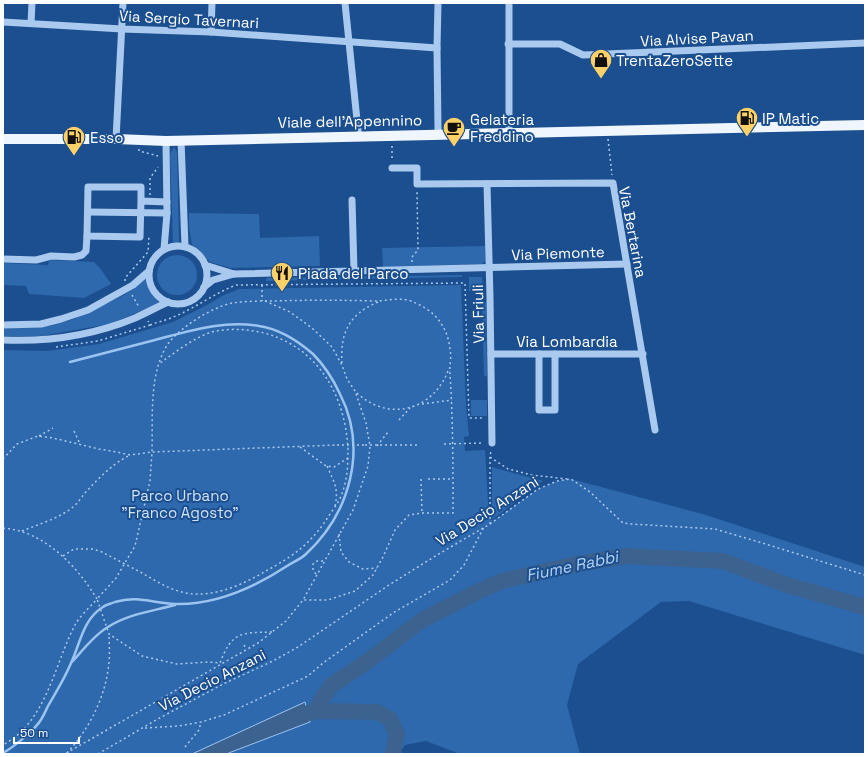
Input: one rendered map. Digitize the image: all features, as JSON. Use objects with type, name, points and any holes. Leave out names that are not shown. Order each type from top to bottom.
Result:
[{"type":"main road","name":"Viale dell'Appennino","points":[[3,139],[116,139],[166,141],[865,125]]},
{"type":"street","points":[[31,23],[32,3]]},
{"type":"street","points":[[116,139],[123,3]]},
{"type":"street","points":[[211,32],[212,3]]},
{"type":"street","points":[[345,3],[358,136]]},
{"type":"street","points":[[437,134],[438,3]]},
{"type":"street","points":[[509,3],[509,133]]},
{"type":"street","name":"Via Sergio Tavernari","points":[[3,22],[122,30],[211,32],[437,48]]},
{"type":"street","name":"Via Alvise Pavan","points":[[508,44],[560,44],[583,55],[865,43]]},
{"type":"street","points":[[181,140],[185,246]]},
{"type":"street","points":[[164,249],[167,213],[166,141]]},
{"type":"street","points":[[392,168],[417,168],[417,184]]},
{"type":"street","name":"Via Bertarina","points":[[417,184],[613,183],[655,430]]},
{"type":"street","name":"Via Friuli","points":[[487,184],[490,268],[492,443]]},
{"type":"street","points":[[3,259],[36,260],[51,256],[74,257],[82,255],[86,251],[88,187],[141,188],[140,237],[87,236]]},
{"type":"street","points":[[352,200],[354,271]]},
{"type":"street","points":[[141,201],[167,202]]},
{"type":"street","points":[[88,212],[141,214],[167,213]]},
{"type":"street","points":[[204,287],[206,280],[205,265],[201,257],[194,250],[185,246],[164,249],[152,262],[149,271],[153,290],[168,302],[176,303],[189,301],[199,294],[204,287],[213,280],[234,274]]},
{"type":"street","name":"Via Piemonte","points":[[234,274],[627,264]]},
{"type":"street","points":[[205,265],[234,274]]},
{"type":"street","points":[[3,325],[41,324],[88,310],[133,285],[149,271]]},
{"type":"street","points":[[3,340],[64,337],[105,328],[135,318],[168,302]]},
{"type":"street","name":"Via Lombardia","points":[[491,354],[643,354]]},
{"type":"street","points":[[539,354],[539,410],[555,410],[555,354]]},
{"type":"path","points":[[607,130],[613,183]]},
{"type":"path","points":[[391,136],[392,168]]},
{"type":"path","points":[[138,141],[139,151],[158,155],[158,161]]},
{"type":"path","points":[[150,201],[150,178],[159,166]]},
{"type":"path","points":[[412,270],[412,256],[418,250],[417,184]]},
{"type":"path","points":[[149,229],[148,252],[125,278],[125,283],[150,325]]},
{"type":"path","points":[[54,347],[98,341],[171,318],[201,304],[220,291],[236,285],[465,283],[469,418],[492,418]]},
{"type":"path","points":[[262,284],[264,301]]},
{"type":"path","points":[[3,745],[20,732],[29,722],[43,701],[55,674],[64,646],[76,623],[116,578],[135,546],[150,481],[154,384],[165,350],[171,340],[193,322],[212,311],[232,303],[264,301],[317,300],[380,301],[396,299],[410,301],[426,308],[439,320],[447,335],[451,351],[446,378],[438,390],[430,398],[410,408],[393,409],[375,405],[363,399],[355,391],[347,379],[342,365],[332,347],[312,328],[290,312],[264,301]]},
{"type":"path","points":[[342,365],[341,348],[349,325],[355,317],[368,306],[380,301]]},
{"type":"path","points":[[63,556],[74,550],[93,549],[102,552],[168,588],[186,593],[202,594],[220,592],[255,578],[290,558],[309,542],[322,528],[342,495],[347,476],[348,458],[347,432],[340,403],[328,380],[318,366],[292,345],[273,335],[251,330],[230,329],[211,333],[194,340],[160,363]]},
{"type":"path","points":[[302,600],[328,600],[355,591],[373,574],[395,530],[409,516],[422,513],[453,513],[452,400],[449,366]]},
{"type":"path","points":[[65,754],[246,649],[286,621],[302,600],[353,510],[364,482],[368,466],[370,446],[366,423],[355,391]]},
{"type":"path","points":[[420,404],[452,400]]},
{"type":"path","points":[[399,420],[410,408]]},
{"type":"path","points":[[3,459],[17,444],[38,436],[53,428]]},
{"type":"path","points":[[74,431],[80,444]]},
{"type":"path","points":[[377,446],[388,432]]},
{"type":"path","points":[[38,436],[130,455]]},
{"type":"path","points":[[444,444],[492,443],[490,456],[490,524]]},
{"type":"path","points":[[22,531],[56,518],[74,507],[84,494],[109,468],[119,460],[130,455],[152,452],[337,445],[420,445]]},
{"type":"path","points":[[300,447],[326,466],[334,481],[338,495],[334,508]]},
{"type":"path","points":[[490,456],[508,469],[532,475],[571,479],[590,492],[624,523],[715,529],[865,576]]},
{"type":"path","points":[[326,466],[334,467],[348,458]]},
{"type":"path","points":[[421,479],[422,513]]},
{"type":"path","points":[[428,479],[453,479]]},
{"type":"path","name":"Via Decio Anzani","points":[[98,754],[223,684],[273,661],[298,647],[389,585],[490,524],[538,489],[557,481],[571,479]]},
{"type":"path","points":[[143,728],[179,726],[201,722],[224,715],[308,676],[334,654],[393,613],[450,580],[464,564],[485,526]]},
{"type":"path","points":[[3,528],[22,531],[63,556],[88,584],[97,599],[109,634],[110,661],[106,682],[98,707],[79,740],[65,754]]},
{"type":"path","points":[[339,534],[341,552],[349,562],[363,568],[377,568]]},
{"type":"path","points":[[316,575],[313,570],[313,564],[316,560],[324,561]]},
{"type":"path","points":[[220,663],[231,641],[238,636],[248,633],[272,632]]},
{"type":"path","points":[[109,634],[142,656],[159,661],[176,664],[208,662],[220,663]]},
{"type":"path","points":[[244,645],[246,649]]},
{"type":"path","points":[[185,746],[199,730],[201,722]]},
{"type":"green space","points":[[174,147],[177,152],[179,242],[177,245],[173,242],[170,154]]},
{"type":"green space","points":[[189,213],[259,214],[260,238],[319,236],[320,266],[230,268],[210,262],[192,245],[189,227]]},
{"type":"green space","points":[[485,246],[485,261],[482,264],[383,267],[382,248]]},
{"type":"green space","points":[[181,255],[188,258],[194,264],[197,275],[196,283],[188,292],[181,295],[173,295],[166,292],[158,283],[157,271],[160,264],[169,256]]},
{"type":"green space","points":[[49,260],[94,262],[111,284],[84,298],[29,294],[26,286],[3,285],[3,263],[48,265]]},
{"type":"green space","points":[[462,275],[462,277],[266,281],[266,278]]},
{"type":"green space","points":[[469,277],[482,277],[483,290],[469,291]]},
{"type":"green space","points":[[146,278],[153,294],[161,301],[109,324],[41,336],[3,336],[3,327],[49,326],[74,319],[124,295]]},
{"type":"green space","name":"Parco Urbano \"Franco Agosto\"","points":[[461,285],[466,406],[469,436],[464,437],[465,451],[485,450],[489,519],[493,521],[538,489],[557,481],[571,479],[706,515],[865,567],[865,655],[689,601],[661,602],[578,664],[567,705],[580,754],[460,754],[426,741],[405,745],[398,754],[3,754],[3,350],[47,351],[99,344],[173,322],[222,296],[239,289]]},
{"type":"green space","points":[[482,302],[486,302],[487,376],[484,376]]},
{"type":"green space","points":[[471,400],[487,400],[487,416],[471,416]]},
{"type":"green space","points":[[492,467],[543,481],[492,520]]},
{"type":"shaded area","points":[[305,702],[310,722],[226,754],[192,754]]},
{"type":"waterway","points":[[3,753],[26,736],[40,721],[66,674],[86,625],[96,612],[106,605],[132,599],[168,604],[191,604],[220,598],[248,588],[262,581],[302,557],[321,538],[334,519],[343,500],[350,479],[353,458],[353,436],[348,415],[335,383],[313,354],[295,340],[274,330],[259,326],[232,324],[207,327],[70,362]]},
{"type":"waterway","name":"Fiume Rabbi","points":[[318,711],[319,703],[332,685],[368,661],[422,620],[502,581],[572,565],[626,556],[723,561],[787,585],[865,607]]},
{"type":"waterway","points":[[72,662],[103,630],[132,616],[175,605]]},
{"type":"waterway","points":[[308,713],[318,711],[377,712],[390,719],[397,734],[393,752],[394,754]]},
{"type":"place","name":"TrentaZeroSette","points":[[601,80]]},
{"type":"place","name":"IP Matic","points":[[747,138]]},
{"type":"place","name":"Gelateria Freddino","points":[[454,148]]},
{"type":"place","name":"Esso","points":[[74,156]]},
{"type":"place","name":"Piada del Parco","points":[[282,292]]}]
